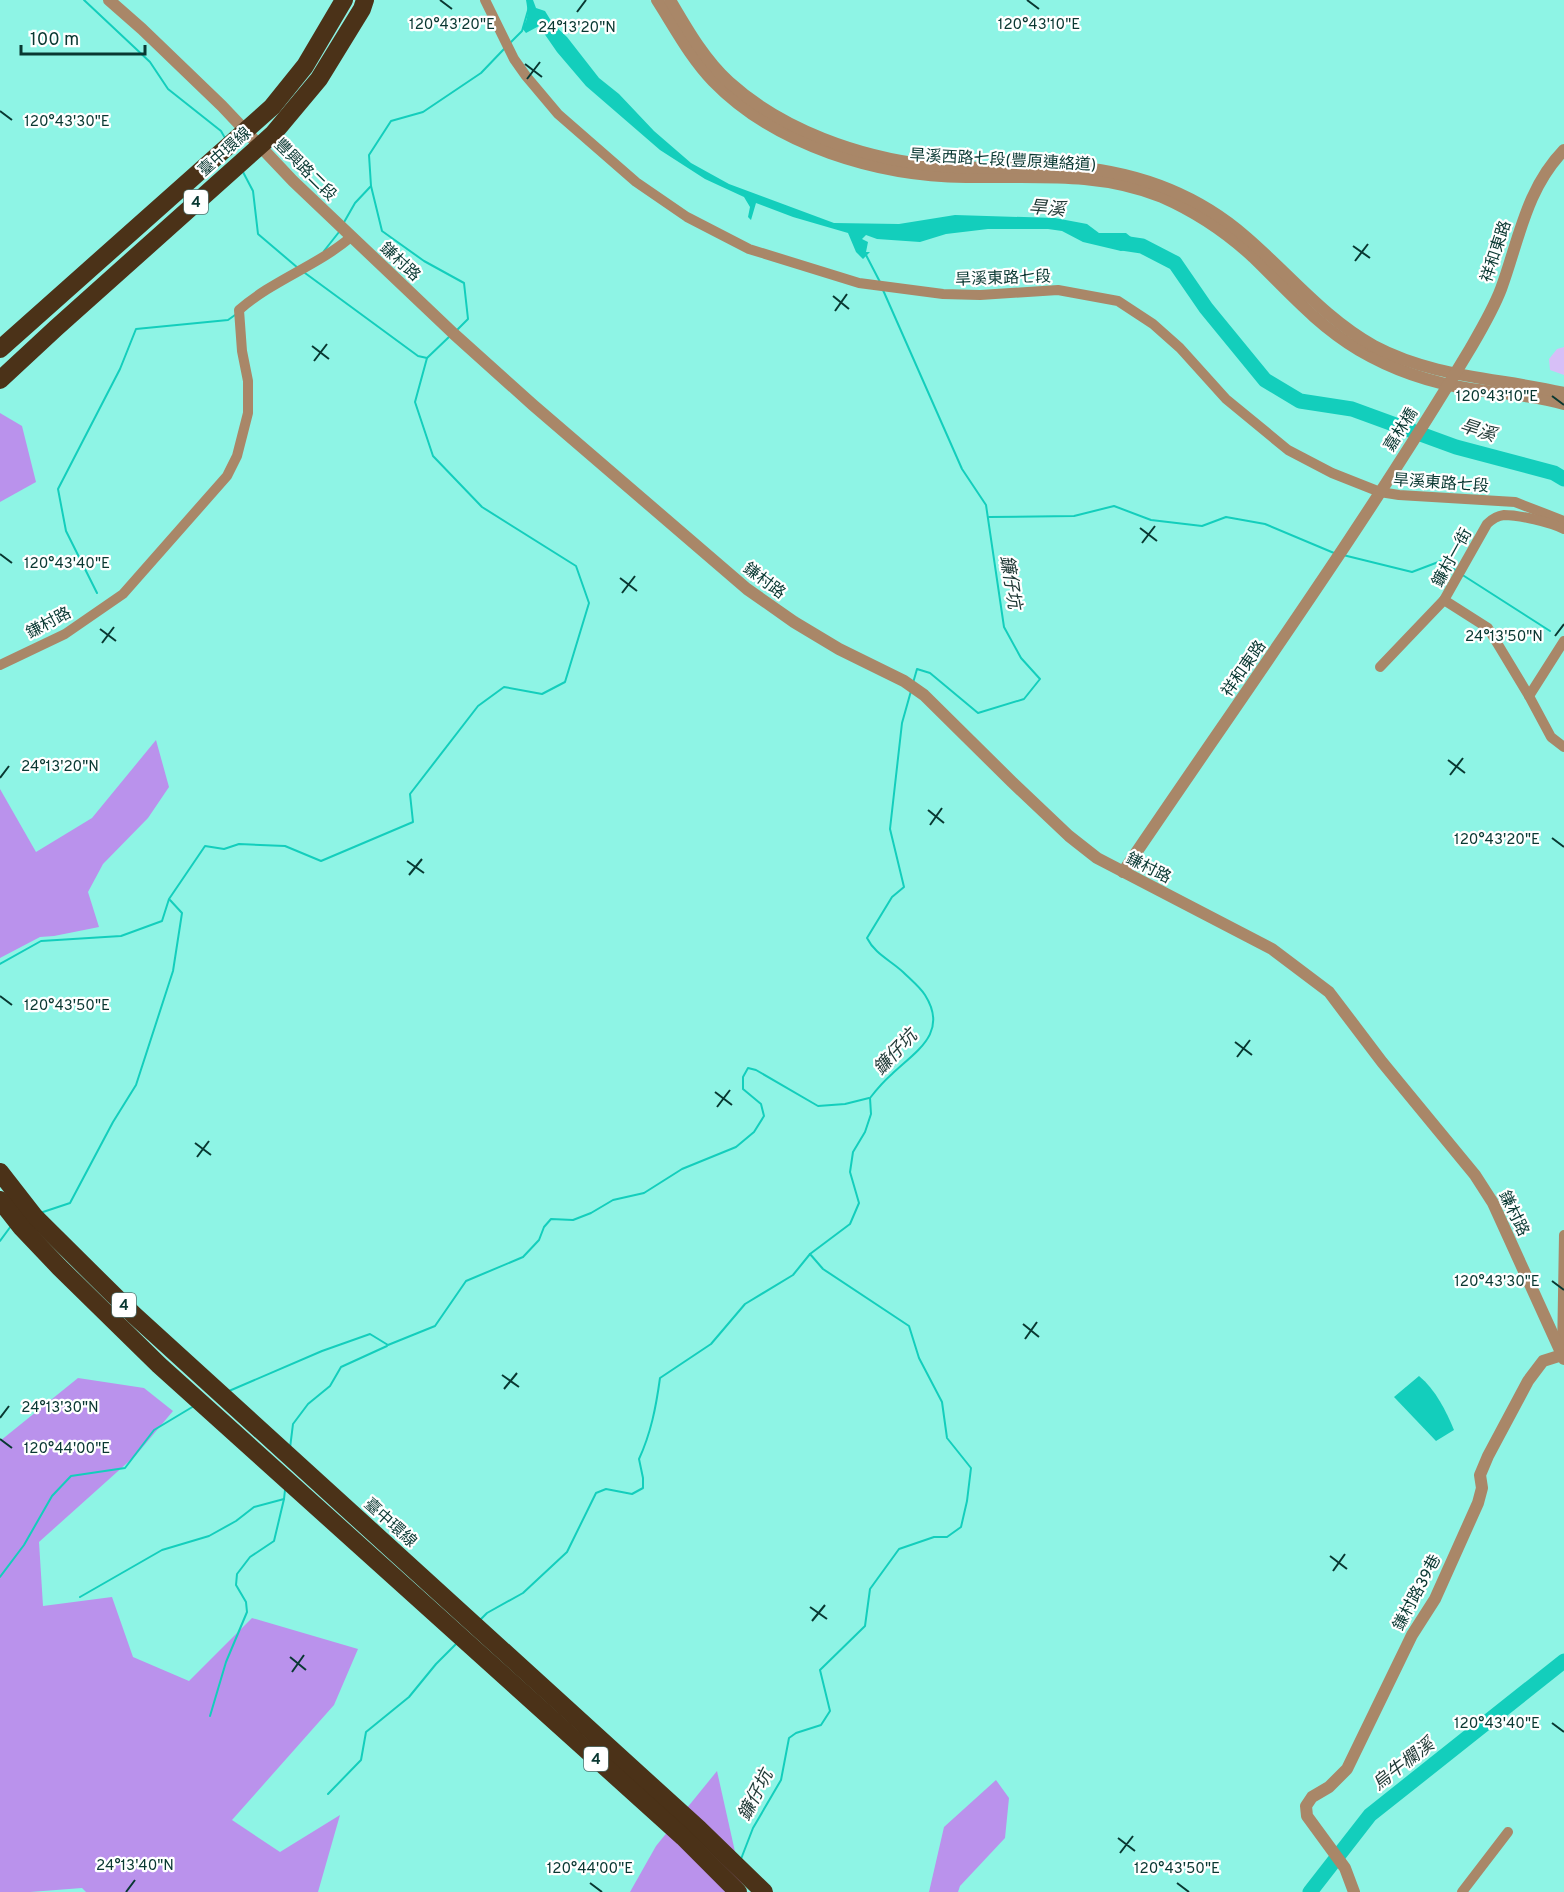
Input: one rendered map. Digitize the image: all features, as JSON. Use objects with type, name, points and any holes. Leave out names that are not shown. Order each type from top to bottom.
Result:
[{"type":"highway","name":"臺中環線","points":[[0,349],[272,107],[305,66],[344,0]]},
{"type":"highway","name":"臺中環線","points":[[0,380],[273,134],[319,78],[366,0]]},
{"type":"highway","name":"臺中環線","points":[[0,1172],[25,1218],[67,1275],[202,1403],[683,1837],[733,1887]]},
{"type":"highway","name":"臺中環線","points":[[0,1200],[25,1218],[126,1307],[699,1828],[764,1892]]},
{"type":"street","name":"豐興路二段","points":[[109,0],[142,28],[222,106],[293,181],[351,237]]},
{"type":"street","name":"旱溪東路七段","points":[[485,0],[514,59],[558,114],[636,182],[687,217],[749,249],[859,283],[943,294],[980,295],[1058,290],[1118,301],[1154,324],[1180,348],[1226,399],[1288,450],[1332,474],[1380,492],[1445,499],[1515,502],[1564,521]]},
{"type":"street","name":"旱溪西路七段(豐原連絡道)","points":[[657,0],[691,55],[712,80],[746,110],[783,132],[847,158],[908,172],[959,177],[1073,177],[1113,182],[1158,196],[1186,209],[1224,232],[1252,256],[1308,312],[1344,340],[1373,357],[1400,370],[1448,385],[1564,404]]},
{"type":"street","name":"旱溪西路七段(豐原連絡道)","points":[[670,0],[698,46],[729,81],[756,103],[798,127],[846,147],[906,161],[957,167],[1076,167],[1130,176],[1163,186],[1198,204],[1236,228],[1314,303],[1354,334],[1406,360],[1448,385],[1564,393]]},
{"type":"street","name":"祥和東路","points":[[1448,385],[1497,299],[1533,194],[1546,170],[1564,150]]},
{"type":"street","name":"鎌村路","points":[[0,665],[64,634],[123,594],[227,476],[237,456],[248,413],[248,381],[242,351],[239,310],[256,295],[334,251],[351,237],[533,405],[747,589],[839,649],[904,681],[924,695],[1069,836],[1096,858],[1272,949],[1329,993],[1494,1203],[1563,1357]]},
{"type":"street","name":"嘉林橋","points":[[1387,481],[1448,385]]},
{"type":"street","name":"祥和東路","points":[[1123,872],[1334,564],[1387,481]]},
{"type":"street","name":"鐮村一街","points":[[1564,529],[1503,515],[1494,518],[1487,524],[1444,600],[1488,628],[1551,737],[1564,747]]},
{"type":"street","points":[[1380,667],[1444,600]]},
{"type":"street","points":[[1529,696],[1564,641]]},
{"type":"street","points":[[1563,1357],[1564,1235]]},
{"type":"street","name":"鎌村路39巷","points":[[1354,1892],[1345,1868],[1307,1816],[1306,1806],[1312,1797],[1329,1787],[1347,1769],[1412,1635],[1435,1599],[1478,1503],[1482,1488],[1480,1475],[1488,1456],[1528,1381],[1543,1361],[1563,1357]]},
{"type":"street","points":[[1462,1892],[1508,1832]]},
{"type":"shaded area","points":[[526,0],[533,0],[536,8],[545,11],[553,24],[567,37],[599,78],[619,94],[654,131],[691,163],[729,184],[834,223],[899,224],[955,215],[1055,218],[1087,224],[1099,233],[1126,233],[1142,246],[1121,251],[1083,242],[1062,231],[988,229],[946,234],[920,242],[877,239],[866,235],[862,239],[868,242],[866,252],[870,252],[863,259],[856,252],[848,233],[793,217],[756,203],[751,220],[748,217],[750,207],[744,197],[705,179],[660,150],[586,86],[557,52],[539,26],[526,33],[522,28],[527,15]]},
{"type":"shaded area","points":[[1564,347],[1564,375],[1550,370],[1549,359],[1557,349]]},
{"type":"shaded area","points":[[0,413],[22,426],[36,482],[0,502]]},
{"type":"shaded area","points":[[156,740],[169,787],[148,818],[103,864],[88,892],[99,927],[40,937],[0,958],[0,789],[36,852],[92,818]]},
{"type":"shaded area","points":[[1419,1376],[1435,1394],[1454,1430],[1436,1441],[1394,1397]]},
{"type":"shaded area","points":[[78,1378],[144,1388],[173,1411],[136,1455],[39,1542],[43,1606],[112,1597],[133,1657],[189,1681],[252,1618],[358,1649],[334,1705],[232,1820],[280,1852],[340,1815],[318,1892],[86,1892],[82,1888],[0,1892],[0,1441]]},
{"type":"shaded area","points":[[717,1771],[744,1892],[630,1892],[656,1846]]},
{"type":"shaded area","points":[[996,1780],[1009,1798],[1005,1838],[960,1886],[958,1892],[929,1892],[944,1827]]},
{"type":"waterway","points":[[84,0],[150,62],[168,89],[221,131],[225,138]]},
{"type":"waterway","points":[[510,43],[522,31],[529,7]]},
{"type":"waterway","points":[[457,330],[468,319],[464,283],[424,261],[382,231],[371,186],[369,155],[391,121],[423,112],[481,73],[504,49]]},
{"type":"waterway","points":[[243,172],[253,191],[258,234],[298,268]]},
{"type":"waterway","points":[[343,224],[355,203],[371,186]]},
{"type":"waterway","points":[[324,251],[339,232]]},
{"type":"waterway","name":"旱溪","points":[[1122,243],[1142,246],[1175,263],[1206,308],[1265,380],[1300,401],[1352,409],[1456,447],[1554,473],[1564,479]]},
{"type":"waterway","name":"鐮仔坑","points":[[866,255],[880,282]]},
{"type":"waterway","points":[[305,273],[418,356],[427,358]]},
{"type":"waterway","name":"鐮仔坑","points":[[883,290],[962,469],[986,505],[1004,627],[1021,658],[1040,679],[1024,699],[978,713],[930,673],[917,669],[913,683]]},
{"type":"waterway","points":[[97,593],[66,531],[58,489],[120,369],[136,329],[228,320],[235,315]]},
{"type":"waterway","points":[[0,964],[41,941],[121,936],[162,921],[169,899],[205,846],[224,849],[239,844],[285,846],[321,861],[413,822],[410,794],[478,706],[504,687],[542,694],[565,682],[589,603],[576,566],[482,507],[433,456],[415,402],[427,358],[450,336]]},
{"type":"waterway","points":[[989,517],[1074,516],[1114,506],[1151,520],[1202,526],[1226,517],[1265,524],[1334,553]]},
{"type":"waterway","points":[[1343,555],[1412,572],[1441,561],[1457,571]]},
{"type":"waterway","points":[[1461,574],[1550,631]]},
{"type":"waterway","name":"鐮仔坑","points":[[741,1859],[753,1828],[781,1780],[789,1738],[796,1733],[821,1725],[830,1711],[820,1670],[865,1626],[870,1589],[899,1549],[934,1537],[947,1537],[961,1527],[967,1501],[971,1468],[947,1438],[942,1402],[919,1358],[909,1326],[823,1269],[810,1254],[850,1224],[859,1203],[850,1172],[853,1152],[865,1132],[871,1114],[870,1098],[883,1082],[919,1049],[931,1031],[933,1020],[931,1008],[923,992],[903,972],[878,953],[867,938],[892,897],[904,887],[890,829],[902,723],[911,691]]},
{"type":"waterway","points":[[40,1213],[70,1203],[113,1122],[136,1085],[173,971],[182,913],[170,900]]},
{"type":"waterway","points":[[229,1391],[322,1351],[370,1334],[388,1345],[435,1326],[466,1281],[523,1257],[539,1240],[544,1227],[551,1219],[573,1220],[613,1200],[644,1193],[682,1169],[736,1147],[754,1132],[764,1116],[761,1104],[743,1089],[743,1077],[748,1068],[756,1070],[818,1106],[845,1104],[869,1098]]},
{"type":"waterway","points":[[0,1241],[11,1226]]},
{"type":"waterway","points":[[481,1619],[487,1613],[523,1593],[567,1552],[596,1493],[606,1489],[632,1494],[643,1488],[639,1459],[652,1420],[660,1378],[711,1344],[745,1304],[793,1275],[810,1254]]},
{"type":"waterway","points":[[290,1448],[293,1424],[308,1404],[330,1386],[341,1367],[387,1346]]},
{"type":"waterway","points":[[0,1577],[24,1545],[52,1496],[71,1476],[125,1468],[154,1430],[194,1406]]},
{"type":"waterway","points":[[80,1597],[162,1550],[209,1536],[236,1521],[254,1507],[284,1499],[285,1490]]},
{"type":"waterway","points":[[210,1716],[226,1662],[247,1612],[246,1602],[236,1585],[237,1574],[250,1557],[274,1541],[284,1499]]},
{"type":"waterway","points":[[328,1794],[361,1760],[366,1732],[409,1697],[458,1642]]},
{"type":"waterway","name":"烏牛欄溪","points":[[1310,1892],[1370,1815],[1564,1661]]}]
